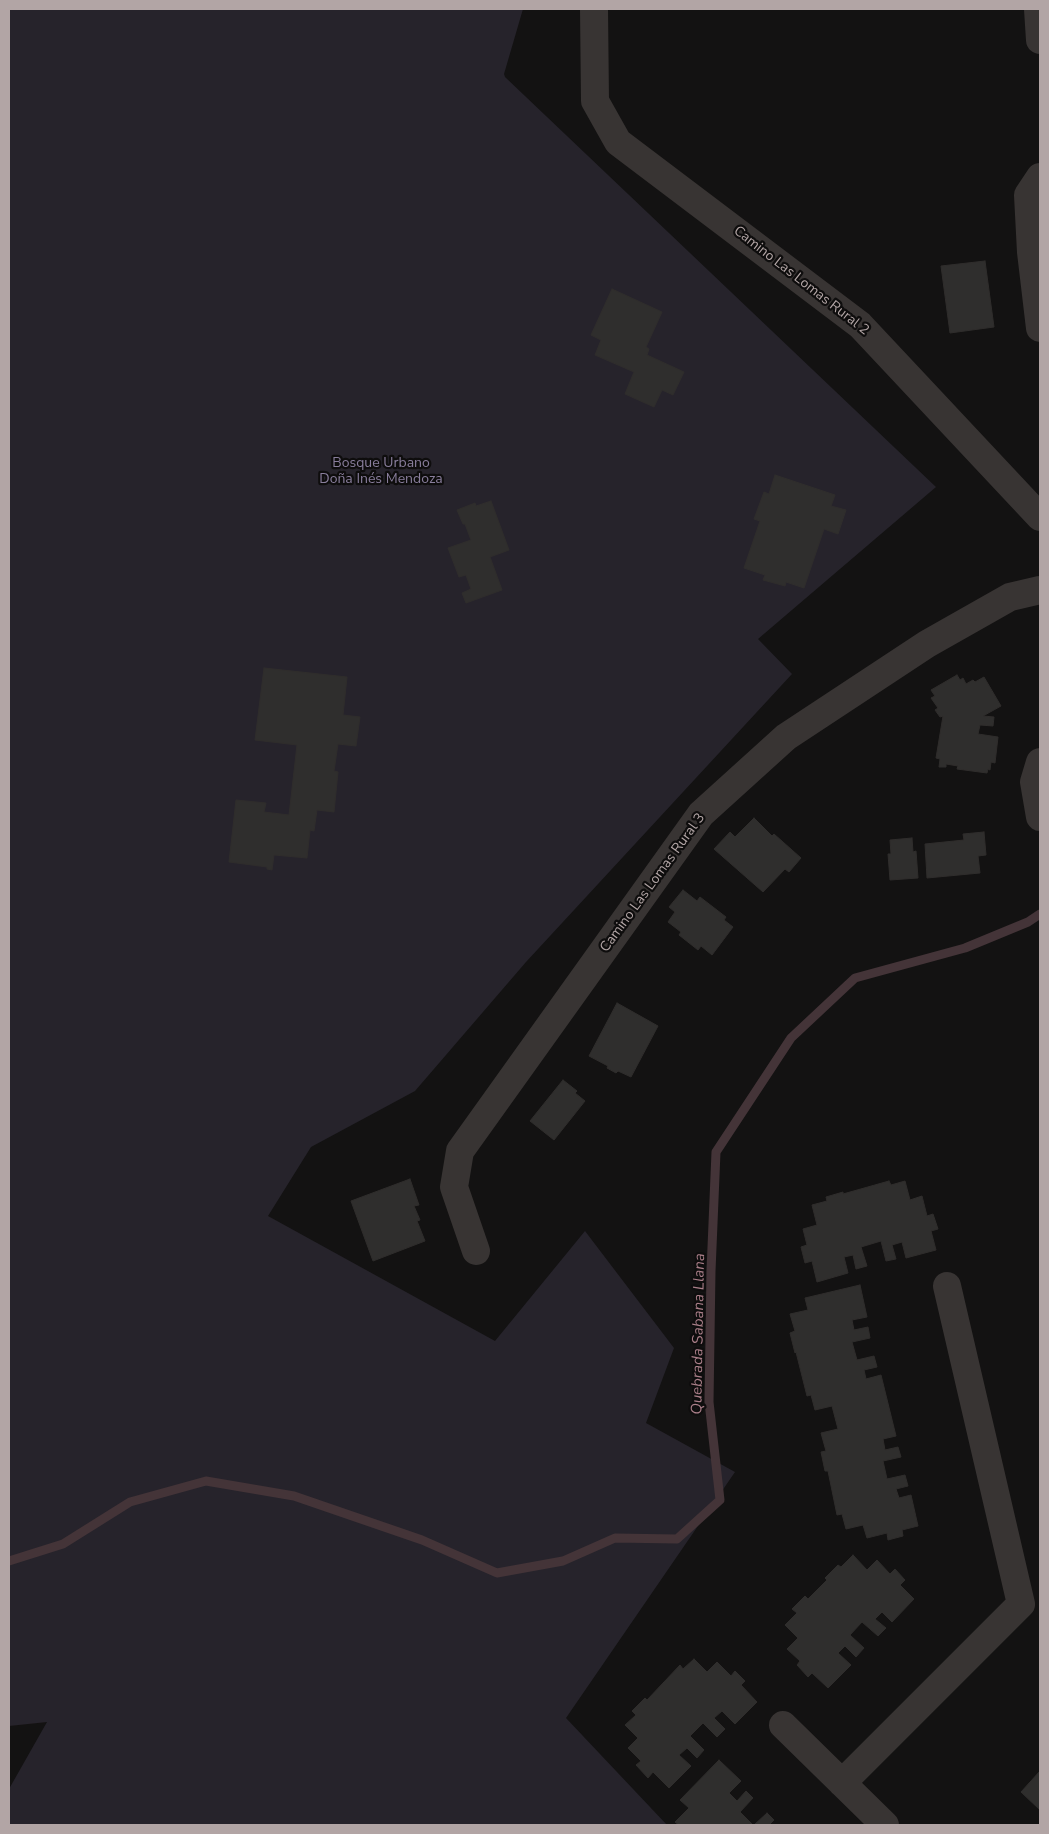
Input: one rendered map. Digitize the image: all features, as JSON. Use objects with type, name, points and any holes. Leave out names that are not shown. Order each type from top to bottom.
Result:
[{"type":"street","name":"Camino Las Lomas Rural 2","points":[[594,9],[594,101],[618,142],[860,325],[1040,517]]},
{"type":"street","points":[[1038,9],[1040,40]]},
{"type":"street","points":[[1040,177],[1028,195],[1040,328]]},
{"type":"street","name":"Camino Las Lomas Rural 3","points":[[476,1251],[454,1187],[460,1151],[701,814],[794,731],[943,635],[1010,597],[1040,590]]},
{"type":"street","points":[[1040,762],[1034,782],[1040,817]]},
{"type":"street","points":[[842,1783],[1021,1604],[947,1286]]},
{"type":"street","points":[[783,1725],[885,1825]]},
{"type":"green space","name":"Bosque Urbano Doña Inés Mendoza","points":[[9,9],[523,9],[504,74],[505,77],[936,487],[758,639],[792,674],[526,962],[415,1091],[311,1147],[268,1216],[495,1341],[585,1231],[674,1348],[646,1423],[735,1472],[566,1718],[667,1825],[9,1825],[9,1789],[47,1722],[9,1726]]},
{"type":"building","points":[[985,261],[994,327],[950,333],[941,266]]},
{"type":"building","points":[[612,289],[662,312],[646,347],[649,349],[647,355],[684,372],[673,395],[662,390],[654,407],[625,394],[634,372],[595,355],[601,340],[591,335]]},
{"type":"building","points":[[775,475],[835,495],[831,506],[846,510],[838,534],[824,529],[804,588],[786,582],[785,586],[763,580],[765,575],[744,568],[760,521],[754,519],[764,492],[769,494]]},
{"type":"building","points":[[491,501],[509,550],[490,557],[502,590],[466,603],[462,593],[471,589],[466,575],[459,577],[448,548],[471,540],[457,510],[475,503],[476,506]]},
{"type":"building","points":[[264,668],[347,677],[343,715],[360,717],[356,746],[338,744],[334,771],[338,772],[334,812],[317,810],[314,831],[310,830],[307,858],[274,855],[272,870],[267,869],[267,867],[229,862],[236,800],[266,803],[264,812],[289,815],[297,745],[255,740]]},
{"type":"building","points":[[957,675],[960,680],[963,678],[966,684],[984,677],[1001,706],[983,716],[994,717],[993,726],[980,725],[978,734],[998,737],[995,763],[991,762],[990,770],[988,769],[987,773],[957,769],[958,766],[946,764],[946,767],[939,767],[940,759],[936,758],[943,716],[940,717],[935,710],[938,708],[931,698],[935,696],[931,690]]},
{"type":"building","points":[[754,818],[772,836],[774,834],[801,858],[789,872],[785,869],[763,892],[714,849],[730,832],[735,837]]},
{"type":"building","points":[[984,832],[986,855],[978,856],[980,873],[927,878],[925,844],[964,840],[963,834]]},
{"type":"building","points":[[912,838],[913,852],[916,851],[918,878],[890,880],[888,854],[891,854],[890,840]]},
{"type":"building","points":[[683,890],[697,901],[700,897],[726,917],[724,920],[733,927],[712,955],[701,946],[698,950],[679,935],[681,932],[668,922],[675,912],[669,907]]},
{"type":"building","points":[[617,1003],[658,1026],[631,1077],[618,1071],[616,1073],[607,1068],[608,1066],[589,1056]]},
{"type":"building","points":[[563,1080],[577,1091],[575,1093],[585,1101],[554,1140],[530,1121]]},
{"type":"building","points":[[410,1179],[419,1205],[414,1206],[420,1220],[417,1221],[425,1241],[373,1261],[351,1201]]},
{"type":"building","points":[[889,1181],[891,1185],[905,1181],[910,1200],[922,1196],[927,1216],[933,1214],[938,1229],[931,1231],[936,1250],[906,1258],[902,1242],[892,1245],[896,1259],[886,1261],[881,1241],[861,1247],[867,1266],[856,1269],[853,1255],[844,1257],[848,1273],[817,1282],[812,1261],[805,1263],[801,1247],[807,1245],[803,1229],[817,1225],[812,1205],[827,1201],[826,1197]]},
{"type":"building","points":[[860,1285],[867,1317],[852,1320],[854,1330],[868,1327],[870,1338],[852,1342],[857,1360],[874,1356],[877,1367],[864,1370],[866,1379],[881,1375],[896,1436],[883,1439],[885,1450],[898,1447],[901,1457],[883,1461],[887,1479],[905,1475],[908,1486],[896,1489],[899,1498],[911,1495],[918,1526],[902,1530],[903,1536],[888,1540],[887,1533],[867,1538],[863,1525],[846,1529],[842,1514],[837,1515],[828,1471],[825,1471],[821,1452],[826,1451],[821,1433],[838,1429],[832,1406],[815,1410],[811,1395],[807,1396],[790,1333],[795,1331],[790,1314],[808,1310],[805,1298]]},
{"type":"building","points":[[853,1555],[867,1570],[877,1560],[890,1574],[895,1569],[905,1580],[900,1585],[914,1599],[892,1622],[882,1612],[875,1619],[886,1628],[878,1636],[862,1622],[850,1635],[864,1648],[856,1657],[845,1646],[838,1653],[851,1665],[828,1688],[812,1673],[808,1677],[797,1665],[800,1661],[787,1649],[798,1638],[785,1625],[797,1613],[792,1609],[805,1596],[808,1599],[827,1580],[825,1578],[838,1565],[841,1567]]},
{"type":"building","points":[[694,1659],[707,1672],[717,1662],[731,1676],[735,1671],[745,1681],[741,1685],[757,1702],[735,1724],[722,1711],[714,1718],[725,1729],[717,1737],[703,1723],[690,1736],[704,1750],[697,1758],[687,1748],[679,1755],[691,1766],[669,1788],[653,1772],[648,1778],[636,1765],[641,1761],[628,1748],[638,1738],[625,1725],[636,1715],[632,1711],[645,1698],[647,1700],[680,1665],[683,1669]]},
{"type":"building","points":[[719,1760],[741,1781],[729,1793],[737,1801],[746,1791],[753,1798],[740,1812],[753,1825],[679,1825],[675,1822],[689,1808],[680,1800]]},
{"type":"building","points":[[1040,1771],[1040,1810],[1021,1792]]},
{"type":"building","points":[[767,1813],[774,1820],[769,1825],[754,1825]]},
{"type":"waterway","name":"Quebrada Sabana Llana","points":[[9,1561],[63,1544],[130,1502],[206,1481],[294,1496],[422,1540],[497,1573],[563,1561],[615,1538],[677,1539],[720,1500],[709,1402],[711,1271],[716,1152],[791,1038],[855,978],[965,948],[1028,922],[1040,914]]}]
